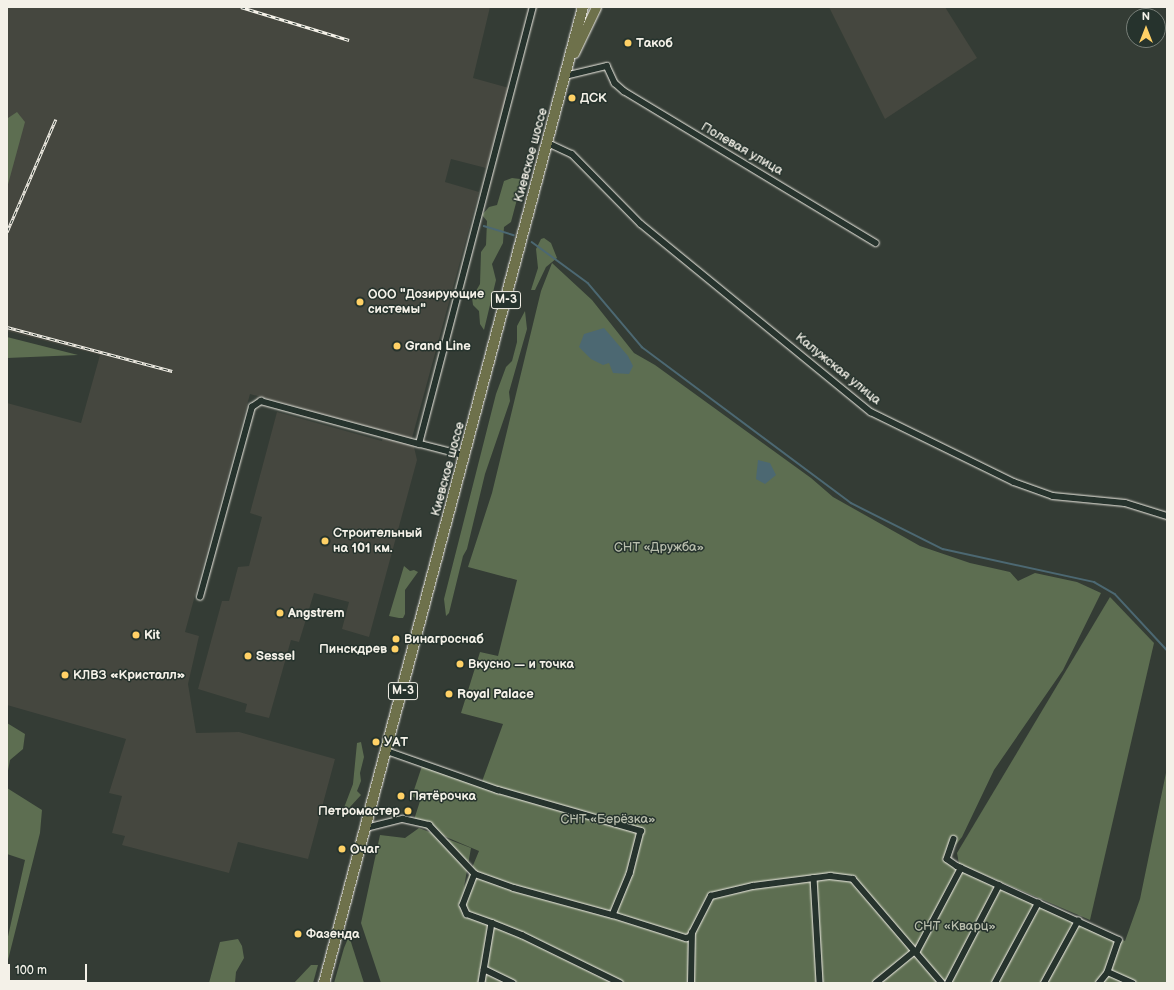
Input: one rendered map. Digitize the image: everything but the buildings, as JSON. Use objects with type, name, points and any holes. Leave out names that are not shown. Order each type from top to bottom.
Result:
[{"type":"highway","name":"Киевское шоссе","points":[[324,983],[387,751],[583,7]]},
{"type":"main road","points":[[569,63],[596,7]]},
{"type":"street","points":[[419,444],[533,7]]},
{"type":"street","name":"Полевая улица","points":[[565,76],[607,66],[615,83],[624,91],[876,243]]},
{"type":"street","name":"Калужская улица","points":[[548,143],[572,154],[641,224],[871,412],[1014,482],[1053,496],[1125,503],[1167,516]]},
{"type":"street","points":[[200,598],[252,407],[261,401],[465,456]]},
{"type":"street","points":[[387,751],[498,790],[642,832],[630,874],[613,915]]},
{"type":"street","points":[[366,828],[403,819],[429,825],[475,874],[514,888],[613,915],[686,938],[692,933],[711,896],[753,886],[830,876],[853,879],[942,983]]},
{"type":"street","points":[[954,839],[948,859],[962,868],[1119,940],[1108,972],[1099,983]]},
{"type":"street","points":[[876,983],[915,952],[962,868]]},
{"type":"street","points":[[475,874],[463,905],[467,914],[522,934],[620,983]]},
{"type":"street","points":[[814,878],[820,983]]},
{"type":"street","points":[[948,983],[999,885]]},
{"type":"street","points":[[995,983],[1038,903]]},
{"type":"street","points":[[1044,983],[1078,921]]},
{"type":"street","points":[[482,983],[492,923]]},
{"type":"street","points":[[691,983],[692,933]]},
{"type":"street","points":[[484,969],[513,983]]},
{"type":"street","points":[[1108,972],[1133,983]]},
{"type":"shaded area","points":[[7,7],[490,7],[473,78],[509,88],[486,168],[451,159],[445,182],[479,192],[412,438],[417,460],[369,637],[342,629],[349,602],[314,593],[299,642],[291,640],[269,718],[245,712],[247,704],[198,689],[222,601],[229,601],[238,567],[249,566],[262,517],[250,513],[277,412],[382,441],[385,431],[250,394],[185,632],[199,636],[188,684],[196,733],[239,732],[335,759],[308,859],[238,842],[229,873],[122,845],[125,836],[112,833],[122,796],[109,793],[126,739],[7,705],[7,403],[81,423],[100,355],[7,331]]},
{"type":"shaded area","points":[[829,7],[945,7],[977,58],[885,119]]},
{"type":"green space","points":[[17,112],[25,122],[7,188],[8,118]]},
{"type":"green space","points":[[512,178],[520,179],[520,188],[511,222],[504,227],[503,243],[492,264],[496,280],[484,330],[480,324],[479,311],[473,305],[472,298],[480,284],[481,252],[486,245],[487,221],[482,215],[489,207],[497,205],[504,181]]},
{"type":"green space","points":[[544,238],[551,243],[557,258],[546,267],[535,290],[531,290],[538,268],[536,249],[541,239]]},
{"type":"green space","points":[[552,263],[592,300],[634,353],[655,365],[811,478],[833,497],[920,546],[970,563],[1010,572],[1018,581],[1035,573],[1077,582],[1101,593],[1063,670],[994,770],[962,837],[947,856],[957,864],[1125,941],[1140,899],[1167,768],[1167,983],[381,983],[361,923],[380,835],[405,838],[419,828],[471,848],[464,887],[479,851],[413,823],[420,801],[412,796],[422,766],[480,787],[503,724],[461,713],[480,652],[498,656],[517,580],[468,567],[492,493],[541,291]]},
{"type":"green space","points":[[525,311],[527,329],[509,392],[510,401],[485,474],[467,549],[463,556],[449,613],[446,616],[444,599],[496,394],[506,367],[512,361],[517,342],[517,326]]},
{"type":"green space","points":[[7,337],[78,355],[7,358]]},
{"type":"green space","points":[[404,566],[410,571],[414,570],[418,572],[405,590],[405,614],[403,618],[399,618],[389,616]]},
{"type":"green space","points":[[1110,597],[1154,643],[1090,920],[959,864],[957,853]]},
{"type":"green space","points":[[7,723],[25,734],[23,749],[10,760],[7,776]]},
{"type":"green space","points":[[361,742],[364,757],[360,773],[361,781],[357,791],[361,795],[350,807],[350,815],[345,816],[342,813],[353,784],[357,743]]},
{"type":"green space","points":[[7,788],[42,810],[40,833],[7,964],[7,941],[25,860],[7,854]]},
{"type":"green space","points":[[349,936],[364,983],[334,983],[344,948]]},
{"type":"green space","points":[[238,939],[242,946],[244,958],[236,972],[235,983],[209,983],[220,942]]},
{"type":"green space","points":[[311,965],[318,965],[313,983],[294,983]]},
{"type":"water","points":[[604,328],[628,356],[633,366],[629,374],[613,373],[609,363],[603,365],[591,359],[579,347],[584,334]]},
{"type":"water","points":[[758,460],[770,463],[776,475],[765,484],[756,479]]},
{"type":"waterway","points":[[484,226],[514,235]]},
{"type":"waterway","points":[[532,242],[588,283],[642,347],[851,503],[943,549],[1094,582],[1115,594],[1167,650]]},
{"type":"railway","points":[[241,7],[349,40]]},
{"type":"railway","points":[[7,232],[56,119]]},
{"type":"railway","points":[[7,327],[172,371]]},
{"type":"place","name":"Такоб","points":[[628,43]]},
{"type":"place","name":"ДСК","points":[[572,98]]},
{"type":"place","name":"ООО \"Дозирующие системы\"","points":[[360,302]]},
{"type":"place","name":"Grand Line","points":[[397,346]]},
{"type":"place","name":"Строительный на 101 км.","points":[[325,541]]},
{"type":"place","name":"Angstrem","points":[[280,613]]},
{"type":"place","name":"Kit","points":[[136,635]]},
{"type":"place","name":"Винагроснаб","points":[[396,639]]},
{"type":"place","name":"Пинскдрев","points":[[395,649]]},
{"type":"place","name":"Sessel","points":[[248,656]]},
{"type":"place","name":"Вкусно — и точка","points":[[460,664]]},
{"type":"place","name":"КЛВЗ «Кристалл»","points":[[65,675]]},
{"type":"place","name":"Royal Palace","points":[[449,694]]},
{"type":"place","name":"УАТ","points":[[376,742]]},
{"type":"place","name":"Пятёрочка","points":[[401,796]]},
{"type":"place","name":"Петромастер","points":[[408,811]]},
{"type":"place","name":"Очаг","points":[[342,849]]},
{"type":"place","name":"Фазенда","points":[[298,934]]},
{"type":"park label","name":"СНТ «Дружба»","points":[[659,547]]},
{"type":"park label","name":"СНТ «Берёзка»","points":[[608,819]]},
{"type":"park label","name":"СНТ «Кварц»","points":[[955,926]]}]
